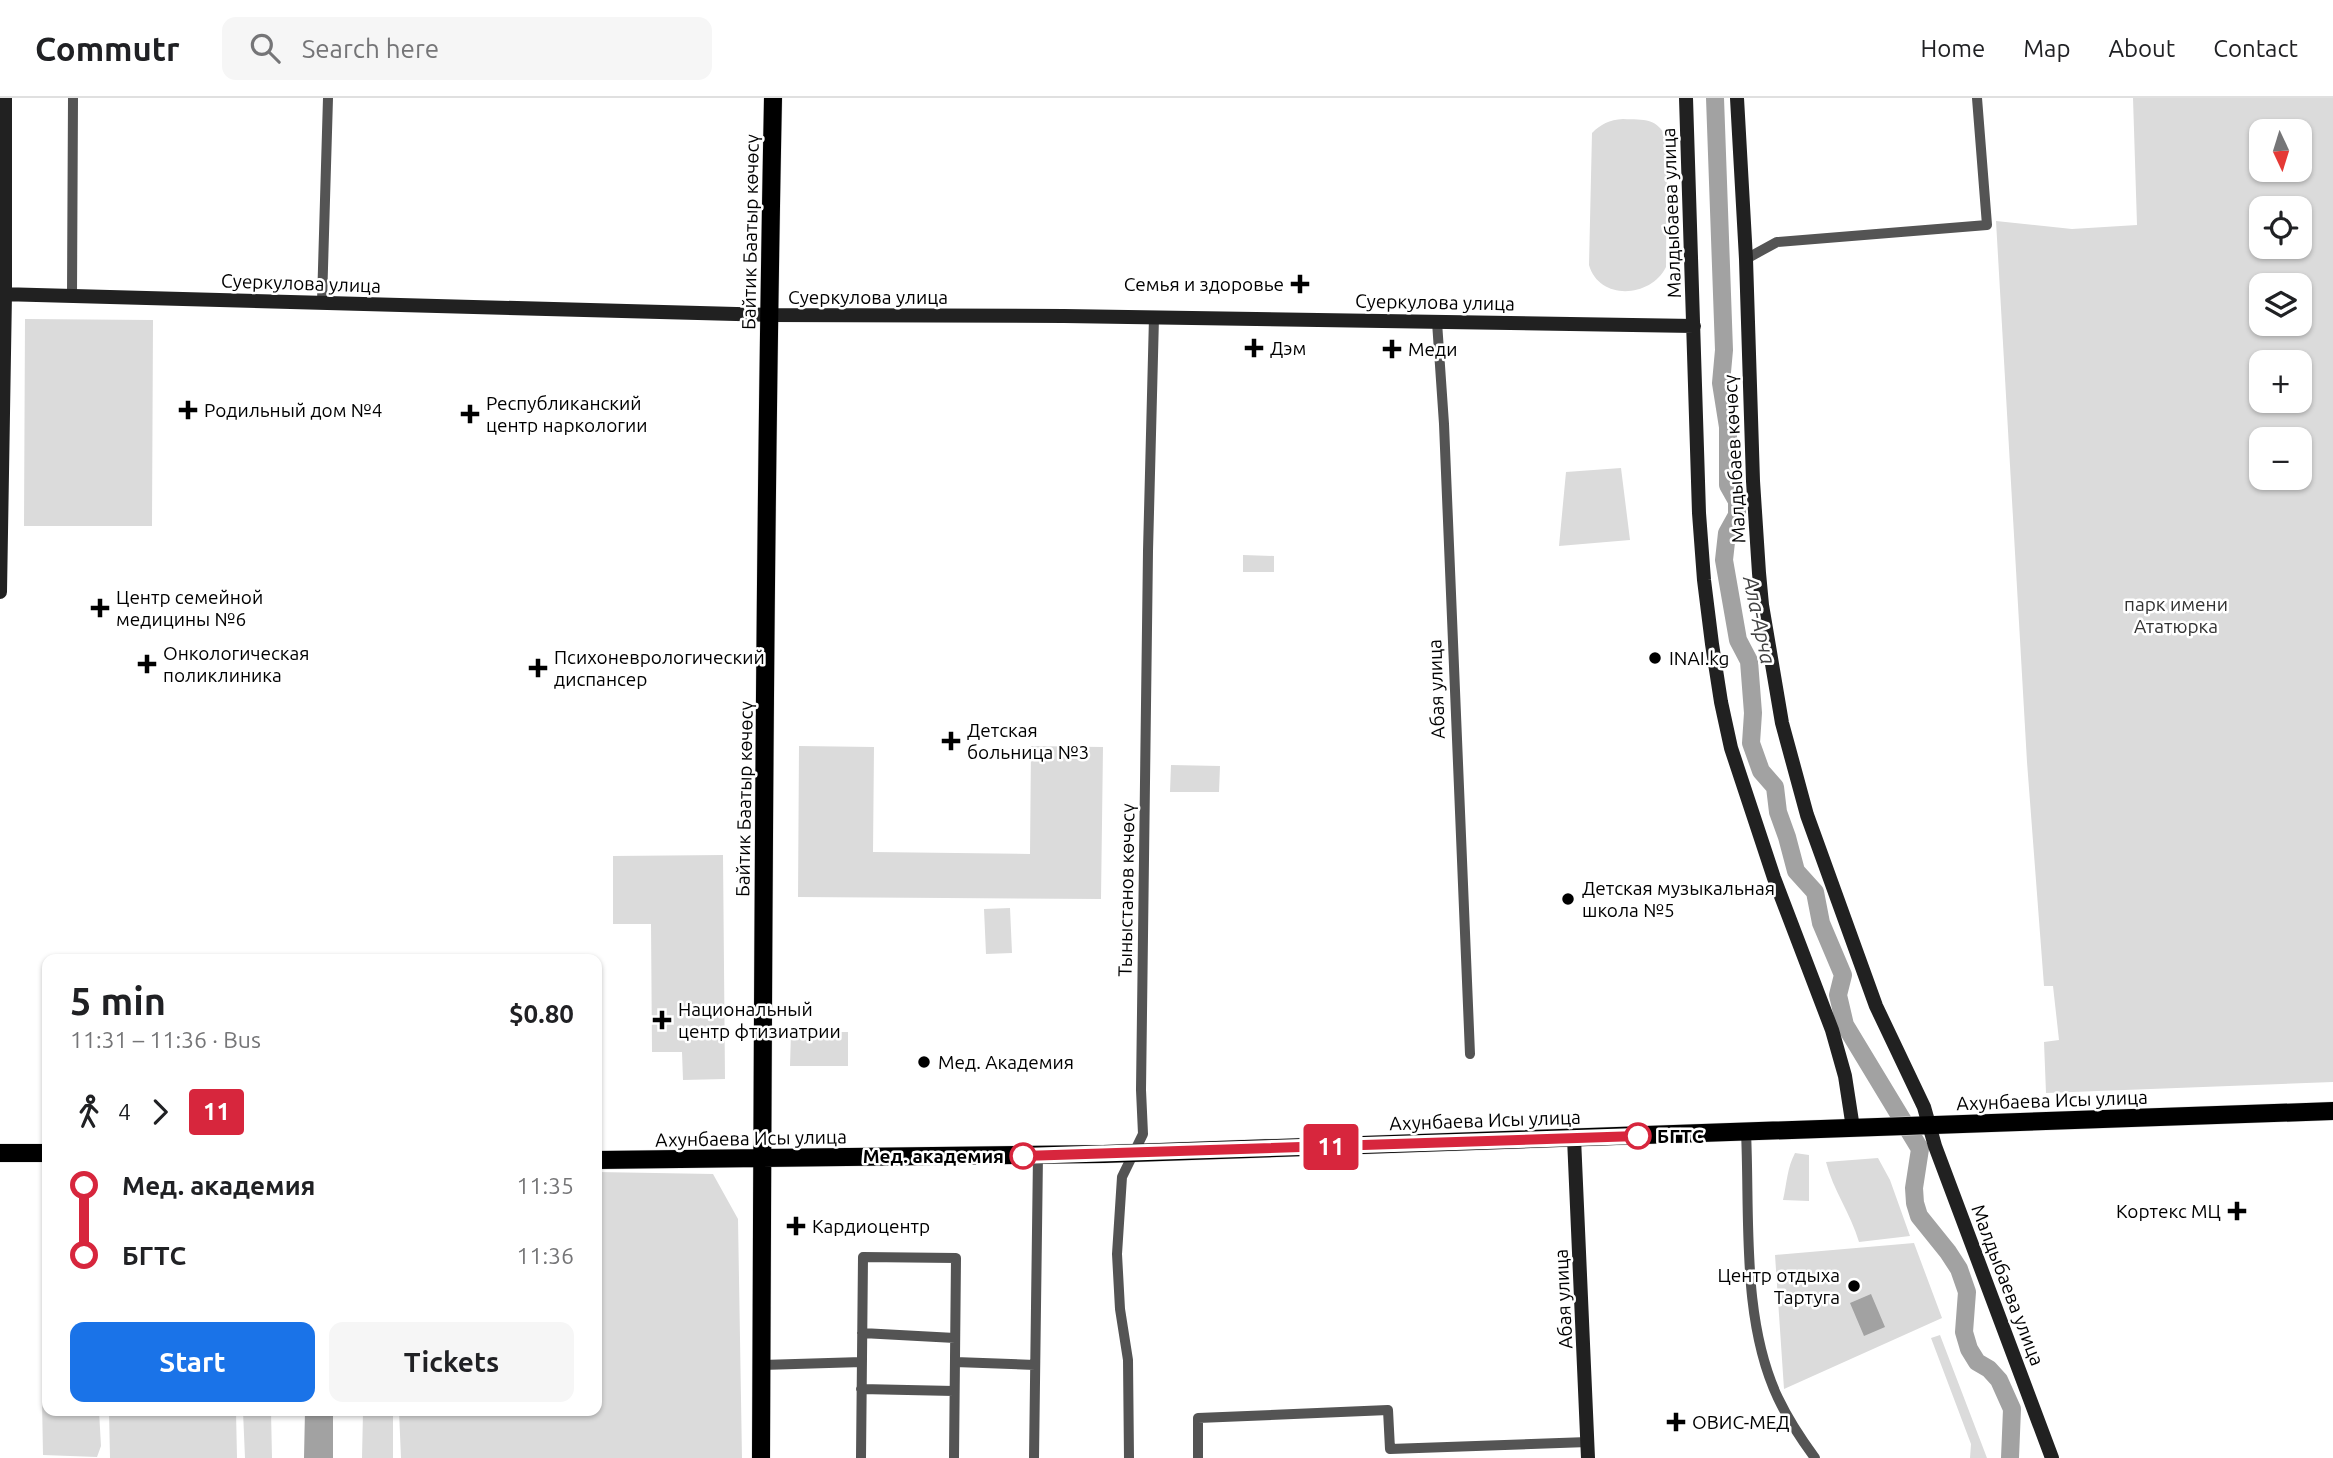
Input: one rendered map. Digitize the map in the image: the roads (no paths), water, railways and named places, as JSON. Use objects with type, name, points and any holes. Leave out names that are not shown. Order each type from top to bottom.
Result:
[{"type":"main road","name":"Байтик Баатыр көчөсү","points":[[761,1458],[761,1158],[773,98]]},
{"type":"main road","name":"Ахунбаева Исы улица","points":[[602,1160],[1135,1153],[2333,1111]]},
{"type":"main road","points":[[0,1153],[42,1153]]},
{"type":"street","points":[[0,592],[5,98]]},
{"type":"street","points":[[72,295],[73,98]]},
{"type":"street","points":[[322,302],[328,98]]},
{"type":"street","name":"Малдыбаева улица","points":[[1686,98],[1694,326]]},
{"type":"street","name":"Малдыбаев көчөсү","points":[[1737,98],[1746,259],[1753,481],[1762,606],[1782,723],[1808,815],[1876,1006],[1924,1107],[1923,1125]]},
{"type":"street","points":[[1746,259],[1777,242],[1987,225],[1977,98]]},
{"type":"street","name":"Суеркулова улица","points":[[3,293],[769,316],[1154,317],[1694,326]]},
{"type":"street","name":"Тыныстанов көчөсү","points":[[1129,1458],[1128,1360],[1119,1309],[1118,1254],[1122,1177],[1143,1134],[1147,625],[1154,317]]},
{"type":"street","name":"Абая улица","points":[[1437,322],[1444,424],[1470,1054]]},
{"type":"street","name":"Малдыбаев көчөсү","points":[[1694,326],[1703,569],[1723,712],[1752,818],[1835,1039],[1845,1076],[1853,1128]]},
{"type":"street","name":"Малдыбаева улица","points":[[1923,1125],[2052,1458]]},
{"type":"street","points":[[1746,1132],[1751,1266],[1759,1342],[1778,1398],[1815,1458]]},
{"type":"street","name":"Абая улица","points":[[1574,1138],[1588,1458]]},
{"type":"street","points":[[1034,1458],[1038,1155]]},
{"type":"street","points":[[860,1458],[863,1257],[956,1258],[954,1458]]},
{"type":"street","points":[[862,1333],[955,1338]]},
{"type":"street","points":[[762,1365],[862,1362]]},
{"type":"street","points":[[955,1362],[1035,1365]]},
{"type":"street","points":[[861,1389],[954,1391]]},
{"type":"street","points":[[1198,1458],[1198,1418],[1297,1412],[1388,1410],[1390,1449],[1588,1442]]},
{"type":"waterway","name":"Ала-Арча","points":[[1715,98],[1724,350],[1721,383],[1728,427],[1728,485],[1737,501],[1737,515],[1727,533],[1724,560],[1738,640],[1749,661],[1753,713],[1751,743],[1761,771],[1775,787],[1778,812],[1796,871],[1815,892],[1821,923],[1843,975],[1838,995],[1845,1025],[1920,1149],[1914,1188],[1915,1203],[1919,1216],[1959,1269],[1967,1292],[1964,1332],[1969,1349],[1977,1362],[1989,1369],[1999,1380],[2012,1409],[2010,1458]]},
{"type":"place","name":"Семья и здоровье","points":[[1300,284]]},
{"type":"place","name":"Дэм","points":[[1254,348]]},
{"type":"place","name":"Меди","points":[[1392,349]]},
{"type":"place","name":"Родильный дом №4","points":[[188,410]]},
{"type":"place","name":"Республиканский центр наркологии","points":[[470,414]]},
{"type":"place","name":"Центр семейной медицины №6","points":[[100,608]]},
{"type":"place","name":"INAI.kg","points":[[1655,658]]},
{"type":"place","name":"Онкологическая поликлиника","points":[[147,664]]},
{"type":"place","name":"Психоневрологический диспансер","points":[[538,668]]},
{"type":"place","name":"Детская больница №3","points":[[951,741]]},
{"type":"place","name":"Детская музыкальная школа №5","points":[[1568,899]]},
{"type":"place","name":"Национальный центр фтизиатрии","points":[[662,1020]]},
{"type":"place","name":"Мед. Академия","points":[[924,1062]]},
{"type":"place","name":"БГТС","points":[[1638,1136]]},
{"type":"place","name":"Мед. академия","points":[[1023,1156]]},
{"type":"place","name":"Кортекс МЦ","points":[[2237,1211]]},
{"type":"place","name":"Кардиоцентр","points":[[796,1226]]},
{"type":"place","name":"Центр отдыха Тартуга","points":[[1854,1286]]},
{"type":"place","name":"ОВИС-МЕД","points":[[1676,1422]]},
{"type":"park label","name":"парк имени Ататюрка","points":[[2176,615]]}]
